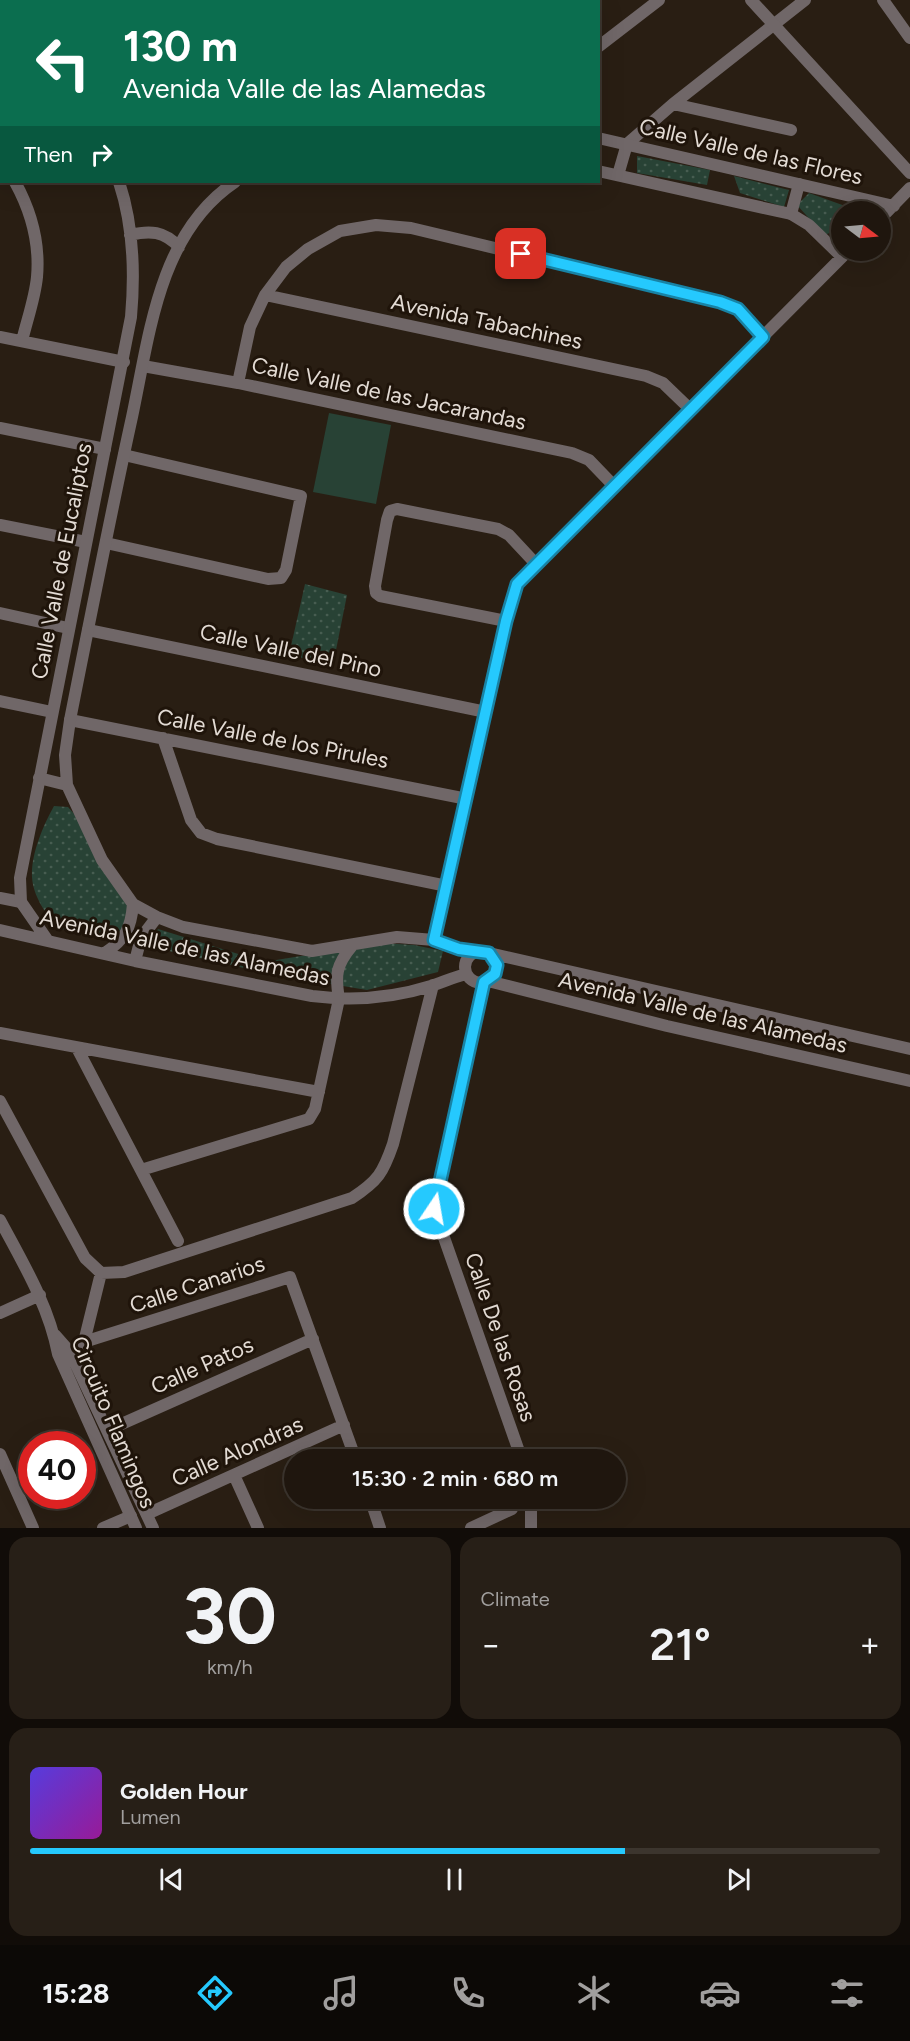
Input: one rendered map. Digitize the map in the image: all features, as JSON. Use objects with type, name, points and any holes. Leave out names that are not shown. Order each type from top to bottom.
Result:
[{"type":"street","points":[[600,46],[659,0]]},
{"type":"street","points":[[751,0],[910,173]]},
{"type":"street","points":[[618,175],[627,144],[673,104],[805,0]]},
{"type":"street","points":[[883,0],[910,38]]},
{"type":"street","points":[[673,104],[791,130]]},
{"type":"street","name":"Calle Valle de las Flores","points":[[600,138],[894,206]]},
{"type":"street","points":[[600,171],[791,214],[831,243]]},
{"type":"street","points":[[16,183],[29,210],[36,239],[37,278],[22,341]]},
{"type":"street","name":"Calle Valle de Eucaliptos","points":[[21,902],[20,878],[68,628],[124,362],[131,316],[133,293],[130,235],[119,183]]},
{"type":"street","name":"Calle Valle de Eucaliptos","points":[[133,903],[102,860],[67,785],[65,755],[88,630],[157,304],[166,276],[191,225],[223,189],[233,183]]},
{"type":"street","points":[[791,214],[799,184]]},
{"type":"street","points":[[891,209],[910,188]]},
{"type":"street","points":[[238,383],[250,327],[265,295],[286,267],[308,249],[340,231],[376,225],[411,228],[720,302],[738,309],[763,337]]},
{"type":"street","points":[[130,235],[152,231],[162,233],[179,247]]},
{"type":"street","points":[[434,940],[506,621],[517,584],[838,261]]},
{"type":"street","name":"Avenida Tabachines","points":[[265,295],[646,376],[663,383],[690,410]]},
{"type":"street","points":[[0,337],[124,362]]},
{"type":"street","name":"Calle Valle de las Jacarandas","points":[[143,366],[238,383],[572,453],[589,460],[614,486]]},
{"type":"street","points":[[0,428],[105,449]]},
{"type":"street","points":[[106,543],[268,579],[281,578],[286,570],[299,507],[301,496],[124,455]]},
{"type":"street","points":[[506,621],[381,596],[376,593],[377,575],[390,511],[397,509],[498,529],[508,535],[537,564]]},
{"type":"street","points":[[0,525],[86,542]]},
{"type":"street","points":[[0,613],[68,628]]},
{"type":"street","name":"Calle Valle del Pino","points":[[88,630],[486,712]]},
{"type":"street","points":[[0,701],[52,712]]},
{"type":"street","name":"Calle Valle de los Pirules","points":[[70,720],[467,799]]},
{"type":"street","points":[[163,738],[191,820],[201,833],[217,839],[447,886]]},
{"type":"street","points":[[39,778],[67,785]]},
{"type":"street","points":[[0,898],[21,902],[48,941]]},
{"type":"street","points":[[105,953],[120,942],[127,932],[132,918],[133,903]]},
{"type":"street","name":"Avenida Valle de las Alamedas","points":[[133,903],[157,917],[183,927],[312,951],[397,937],[434,940],[459,949],[483,952],[910,1049]]},
{"type":"street","points":[[135,961],[141,938],[157,917]]},
{"type":"street","name":"Avenida Valle de las Alamedas","points":[[0,930],[135,961],[312,996],[339,999],[364,999],[433,985],[466,974]]},
{"type":"street","points":[[141,1170],[309,1119],[315,1109],[339,999],[337,969],[352,946]]},
{"type":"street","points":[[483,952],[495,960],[496,970],[492,978],[486,982],[474,981],[466,974],[466,960],[483,952]]},
{"type":"street","name":"Avenida Valle de las Alamedas","points":[[486,982],[910,1082]]},
{"type":"street","name":"Calle De las Rosas","points":[[486,982],[434,1209],[518,1449]]},
{"type":"street","points":[[0,1101],[85,1258],[101,1273],[123,1272],[352,1198],[372,1185],[385,1167],[393,1144],[433,985]]},
{"type":"street","points":[[0,1033],[319,1092]]},
{"type":"street","points":[[77,1048],[178,1241]]},
{"type":"street","name":"Circuito Flamingos","points":[[0,1220],[40,1295],[54,1334],[108,1430],[153,1528]]},
{"type":"street","points":[[84,1342],[101,1273]]},
{"type":"street","name":"Calle Canarios","points":[[64,1353],[84,1342],[290,1277],[352,1449]]},
{"type":"street","points":[[0,1312],[40,1295]]},
{"type":"street","name":"Calle Patos","points":[[108,1430],[313,1339]]},
{"type":"street","name":"Circuito Flamingos","points":[[64,1353],[136,1528]]},
{"type":"street","name":"Calle Alondras","points":[[147,1514],[344,1425]]},
{"type":"street","points":[[0,1454],[3,1470],[33,1528]]},
{"type":"street","points":[[234,1475],[258,1528]]},
{"type":"street","points":[[374,1509],[380,1528]]},
{"type":"street","points":[[477,1527],[512,1509]]},
{"type":"street","points":[[531,1509],[531,1528]]},
{"type":"street","points":[[103,1528],[131,1516]]},
{"type":"green space","points":[[637,156],[710,170],[707,185],[637,173]]},
{"type":"green space","points":[[734,176],[789,190],[784,207],[740,193]]},
{"type":"green space","points":[[809,193],[832,201],[831,233],[824,235],[797,205]]},
{"type":"green space","points":[[329,413],[391,425],[376,504],[313,492]]},
{"type":"green space","points":[[305,584],[347,595],[333,665],[289,655]]},
{"type":"green space","points":[[54,806],[68,807],[76,816],[116,883],[132,915],[114,940],[57,928],[37,898],[32,877],[33,859],[42,831]]},
{"type":"green space","points":[[158,929],[264,962],[381,943],[414,945],[443,951],[438,972],[367,990],[270,974],[147,946]]},
{"type":"route","points":[[434,1209],[484,982],[492,978],[497,965],[489,953],[459,949],[434,940],[506,621],[517,584],[763,337],[738,309],[720,302],[521,254]]}]
